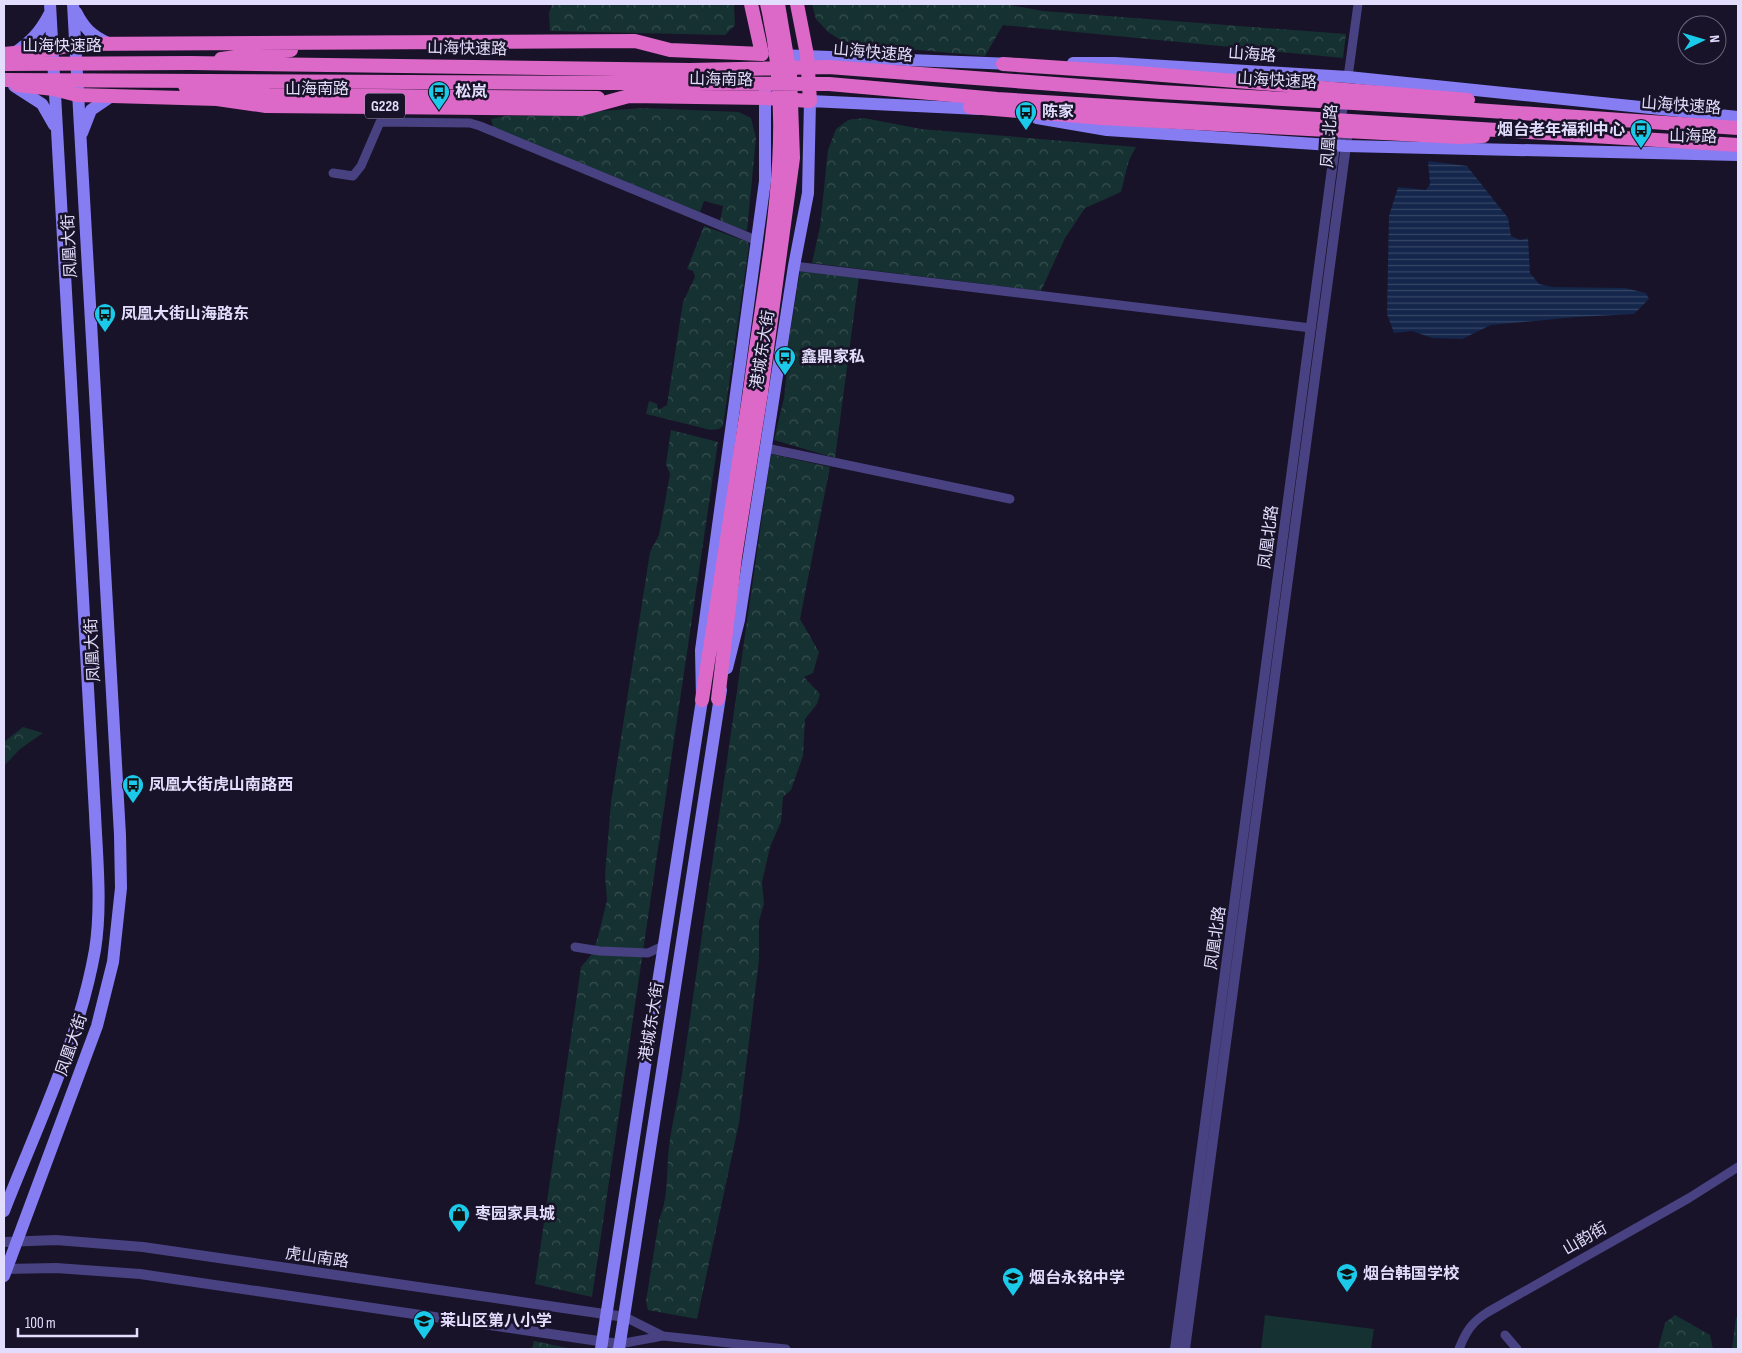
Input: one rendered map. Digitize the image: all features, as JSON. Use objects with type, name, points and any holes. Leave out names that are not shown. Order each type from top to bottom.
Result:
[{"type":"highway","name":"港城东大街","points":[[751,4],[762,54]]},
{"type":"highway","name":"港城东大街","points":[[718,699],[781,158],[779,72],[767,4]]},
{"type":"highway","name":"港城东大街","points":[[702,700],[793,158],[790,75],[778,4]]},
{"type":"highway","name":"港城东大街","points":[[797,4],[806,55],[810,100]]},
{"type":"highway","name":"山海南路","points":[[7,57],[76,44],[635,41],[670,50],[762,54]]},
{"type":"highway","points":[[190,63],[305,48],[670,50]]},
{"type":"highway","name":"山海快速路","points":[[7,57],[190,63],[690,70],[828,67],[1161,92],[1738,128]]},
{"type":"highway","points":[[1003,64],[1138,73],[1526,105],[1693,125]]},
{"type":"highway","points":[[145,82],[269,95],[575,99],[629,96]]},
{"type":"highway","name":"山海南路","points":[[6,83],[54,89],[78,95],[217,99],[266,106],[581,109],[629,96],[810,100]]},
{"type":"highway","name":"山海快速路","points":[[6,83],[829,84],[997,99],[1738,145]]},
{"type":"highway","points":[[970,108],[1102,118],[1459,137],[1564,134]]},
{"type":"main road","name":"凤凰大街","points":[[5,1272],[97,1026],[112,962],[120,888],[120,825],[80,141],[74,6]]},
{"type":"main road","points":[[74,6],[88,32],[96,38],[111,44]]},
{"type":"main road","name":"凤凰大街","points":[[4,1211],[79,1021],[95,940],[98,895],[96,814],[54,89],[54,49],[50,8]]},
{"type":"main road","points":[[7,57],[31,42],[39,33],[50,8]]},
{"type":"main road","name":"山海路","points":[[762,54],[1003,64],[1115,62],[1348,78],[1738,117]]},
{"type":"main road","name":"港城东大街","points":[[601,1346],[702,700],[701,650],[765,180],[765,98],[762,54]]},
{"type":"main road","points":[[6,83],[42,104],[51,117],[57,134]]},
{"type":"main road","points":[[80,141],[84,123],[91,110],[113,95]]},
{"type":"main road","name":"山海路","points":[[810,100],[970,108],[1108,130],[1341,146],[1738,154]]},
{"type":"main road","name":"港城东大街","points":[[619,1347],[718,699],[739,620],[794,266],[808,193],[810,100]]},
{"type":"street","points":[[1348,78],[1358,4]]},
{"type":"street","name":"凤凰北路","points":[[1185,1349],[1277,650],[1348,78]]},
{"type":"street","points":[[333,173],[353,176],[360,166],[380,122],[470,124],[758,241]]},
{"type":"street","name":"凤凰北路","points":[[1175,1349],[1311,328],[1341,146]]},
{"type":"street","points":[[794,266],[1311,328]]},
{"type":"street","points":[[766,448],[1010,499]]},
{"type":"street","points":[[575,946],[600,951],[648,953],[663,946]]},
{"type":"street","name":"山韵街","points":[[1459,1349],[1466,1331],[1474,1321],[1738,1167]]},
{"type":"street","name":"虎山南路","points":[[4,1242],[56,1240],[144,1247],[607,1316],[625,1317]]},
{"type":"street","points":[[5,1272],[56,1268],[140,1274],[601,1346],[619,1347],[663,1336],[786,1349]]},
{"type":"street","points":[[625,1317],[663,1336]]},
{"type":"street","points":[[1504,1335],[1517,1349]]},
{"type":"green space","points":[[552,4],[734,4],[735,25],[725,35],[550,31],[549,13]]},
{"type":"green space","points":[[812,4],[1005,4],[1043,11],[1346,34],[1343,58],[1003,25],[985,56],[862,45],[842,41],[828,32],[816,19]]},
{"type":"green space","points":[[643,108],[739,112],[751,118],[756,138],[747,231],[720,221],[723,206],[704,201],[700,212],[493,127],[491,119],[505,116],[535,116]]},
{"type":"green space","points":[[864,118],[921,129],[1136,147],[1129,160],[1121,192],[1085,208],[1065,238],[1041,291],[812,263],[820,227],[828,150],[836,129],[848,120]]},
{"type":"green space","points":[[704,226],[748,242],[749,246],[723,426],[719,429],[711,430],[646,414],[649,401],[657,404],[658,410],[667,405],[683,302],[695,277],[693,271],[687,269]]},
{"type":"green space","points":[[800,271],[859,277],[835,458],[774,440],[784,398],[788,345]]},
{"type":"green space","points":[[671,430],[718,442],[592,1297],[535,1284],[581,967],[592,954],[607,900],[605,875],[611,802],[650,552],[659,535],[670,474],[666,464]]},
{"type":"green space","points":[[771,454],[830,467],[800,619],[819,652],[813,673],[804,677],[820,694],[817,704],[805,719],[803,756],[791,790],[783,797],[781,822],[770,847],[762,882],[764,904],[759,921],[759,960],[739,1123],[697,1319],[648,1310],[646,1301],[659,1220],[666,1193],[670,1138],[682,1074]]},
{"type":"green space","points":[[23,727],[43,733],[20,749],[4,766],[4,742]]},
{"type":"green space","points":[[1265,1315],[1374,1329],[1371,1349],[1261,1349]]},
{"type":"green space","points":[[1675,1315],[1710,1335],[1713,1349],[1658,1349],[1665,1323]]},
{"type":"green space","points":[[1736,1317],[1738,1319],[1738,1349],[1732,1349]]},
{"type":"green space","points":[[534,1341],[573,1349],[532,1349]]},
{"type":"water","points":[[1428,161],[1467,166],[1508,218],[1511,236],[1520,240],[1528,238],[1530,273],[1539,284],[1552,287],[1625,288],[1646,293],[1649,299],[1634,314],[1491,325],[1462,339],[1432,338],[1412,331],[1394,333],[1387,314],[1389,216],[1398,187],[1426,190],[1430,184]]},
{"type":"place","name":"松岚","points":[[439,111]]},
{"type":"place","name":"陈家","points":[[1026,131]]},
{"type":"place","name":"烟台老年福利中心","points":[[1641,149]]},
{"type":"place","name":"凤凰大街山海路东","points":[[105,333]]},
{"type":"place","name":"鑫鼎家私","points":[[785,376]]},
{"type":"place","name":"凤凰大街虎山南路西","points":[[133,804]]},
{"type":"place","name":"枣园家具城","points":[[459,1233]]},
{"type":"place","name":"烟台韩国学校","points":[[1347,1293]]},
{"type":"place","name":"烟台永铭中学","points":[[1013,1297]]},
{"type":"place","name":"莱山区第八小学","points":[[424,1340]]}]
